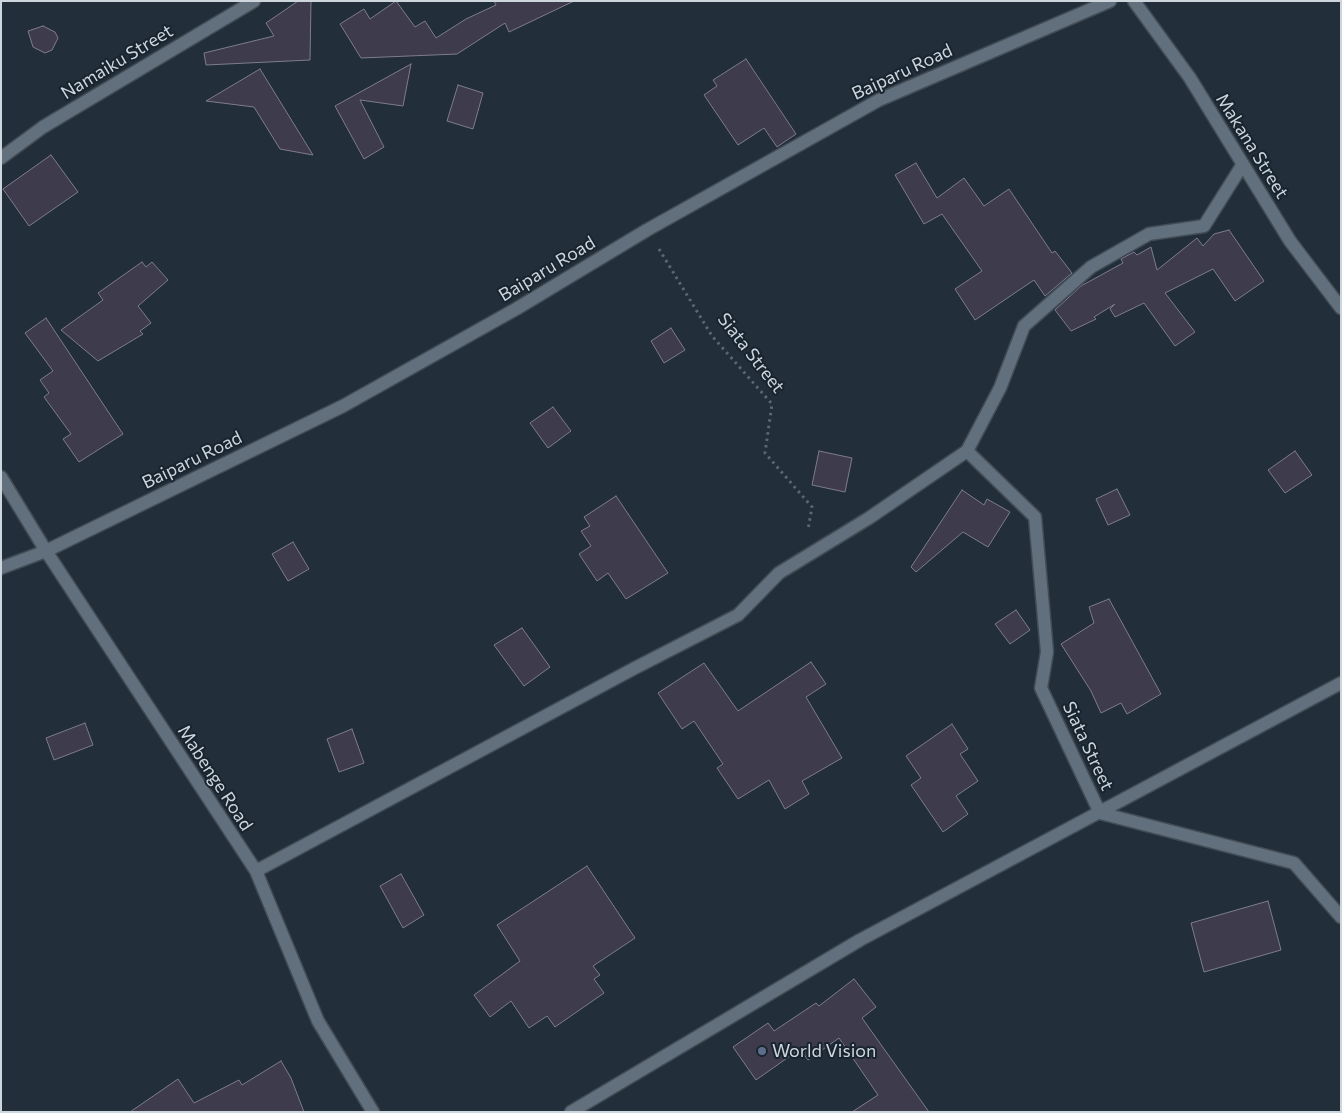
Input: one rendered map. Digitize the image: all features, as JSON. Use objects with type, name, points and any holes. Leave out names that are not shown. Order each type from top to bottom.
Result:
[{"type":"street","name":"Namaiku Street","points":[[1,158],[43,127],[254,1]]},
{"type":"street","name":"Baiparu Road","points":[[1,568],[46,551],[343,406],[516,309],[647,230],[879,100],[1110,1]]},
{"type":"street","name":"Makana Street","points":[[1134,1],[1190,78],[1290,241],[1341,308]]},
{"type":"street","points":[[256,871],[632,669],[738,615],[779,573],[805,555],[869,518],[967,451],[1000,388],[1024,326],[1091,267],[1150,234],[1204,226],[1243,164]]},
{"type":"street","name":"Siata Street","points":[[967,451],[1035,517],[1047,652],[1042,688],[1100,813],[1294,863],[1341,917]]},
{"type":"street","name":"Mabenge Road","points":[[1,477],[46,551],[256,871],[318,1021],[373,1112]]},
{"type":"street","points":[[571,1112],[860,940],[1341,683]]},
{"type":"path","name":"Siata Street","points":[[647,230],[712,336],[772,404],[766,453],[812,507],[805,555]]},
{"type":"building","points":[[298,1],[311,1],[310,60],[206,65],[204,53],[274,36],[266,23]]},
{"type":"building","points":[[396,1],[415,27],[425,21],[436,38],[466,19],[496,5],[494,1],[574,1],[509,32],[505,23],[457,54],[361,58],[340,24],[364,9],[370,19]]},
{"type":"building","points":[[43,26],[55,32],[58,38],[52,50],[45,53],[33,47],[28,31]]},
{"type":"building","points":[[746,59],[796,134],[777,147],[764,128],[738,145],[704,95],[717,86],[713,80]]},
{"type":"building","points":[[411,64],[403,106],[360,100],[384,147],[364,159],[335,106]]},
{"type":"building","points":[[260,69],[313,155],[280,149],[254,107],[206,101]]},
{"type":"building","points":[[458,85],[483,93],[473,129],[447,121]]},
{"type":"building","points":[[51,155],[78,192],[29,226],[3,189]]},
{"type":"building","points":[[916,163],[937,198],[964,178],[984,206],[1009,189],[1052,253],[1055,251],[1072,273],[1045,296],[1034,280],[975,320],[955,289],[982,271],[942,214],[924,224],[895,175]]},
{"type":"building","points":[[1229,230],[1264,281],[1235,301],[1213,269],[1165,293],[1195,332],[1175,346],[1144,303],[1115,317],[1110,309],[1115,304],[1094,317],[1096,319],[1071,331],[1055,310],[1081,286],[1123,263],[1121,259],[1134,252],[1137,255],[1151,247],[1157,270],[1197,238],[1203,246],[1214,234]]},
{"type":"building","points":[[142,262],[146,267],[152,262],[168,280],[138,306],[151,323],[140,331],[143,334],[98,361],[61,330],[103,300],[98,293]]},
{"type":"building","points":[[46,318],[123,434],[79,462],[63,439],[71,434],[44,397],[49,393],[40,380],[53,371],[25,333]]},
{"type":"building","points":[[671,328],[685,350],[664,363],[651,341]]},
{"type":"building","points":[[553,407],[571,431],[548,448],[530,423]]},
{"type":"building","points":[[819,451],[852,458],[845,492],[812,485]]},
{"type":"building","points":[[1295,451],[1312,475],[1285,493],[1268,470]]},
{"type":"building","points":[[1117,489],[1130,515],[1108,525],[1096,499]]},
{"type":"building","points":[[962,490],[984,505],[987,499],[1010,512],[988,547],[963,532],[916,572],[911,567]]},
{"type":"building","points":[[616,496],[668,573],[626,599],[608,573],[597,581],[579,554],[591,546],[581,531],[590,526],[584,517]]},
{"type":"building","points":[[293,542],[309,569],[288,581],[272,554]]},
{"type":"building","points":[[1109,599],[1161,694],[1127,714],[1121,703],[1101,713],[1091,691],[1061,644],[1094,623],[1089,607]]},
{"type":"building","points":[[1016,610],[1030,630],[1010,644],[995,624]]},
{"type":"building","points":[[522,628],[550,667],[524,686],[494,645]]},
{"type":"building","points":[[811,662],[826,684],[806,697],[842,758],[802,781],[809,794],[785,809],[769,780],[738,799],[717,768],[723,764],[694,721],[682,729],[658,693],[704,663],[738,711]]},
{"type":"building","points":[[85,723],[93,745],[54,760],[46,738]]},
{"type":"building","points":[[952,724],[968,749],[960,754],[978,781],[956,796],[968,814],[943,832],[911,785],[921,778],[906,756]]},
{"type":"building","points":[[352,729],[364,763],[339,772],[327,739]]},
{"type":"building","points":[[587,866],[635,938],[593,966],[600,975],[594,979],[604,993],[555,1027],[547,1016],[529,1028],[511,1001],[490,1017],[474,995],[520,961],[497,925]]},
{"type":"building","points":[[401,874],[424,915],[403,928],[380,886]]},
{"type":"building","points":[[1268,901],[1281,950],[1204,972],[1191,923]]},
{"type":"building","points":[[854,979],[876,1007],[862,1018],[929,1112],[852,1112],[878,1095],[839,1038],[808,1060],[800,1049],[756,1080],[733,1047],[768,1023],[774,1031],[816,1003],[819,1006]]},
{"type":"building","points":[[281,1061],[291,1078],[304,1112],[130,1112],[178,1079],[194,1103],[239,1080],[242,1085]]},
{"type":"place","name":"World Vision","points":[[762,1051]]}]
